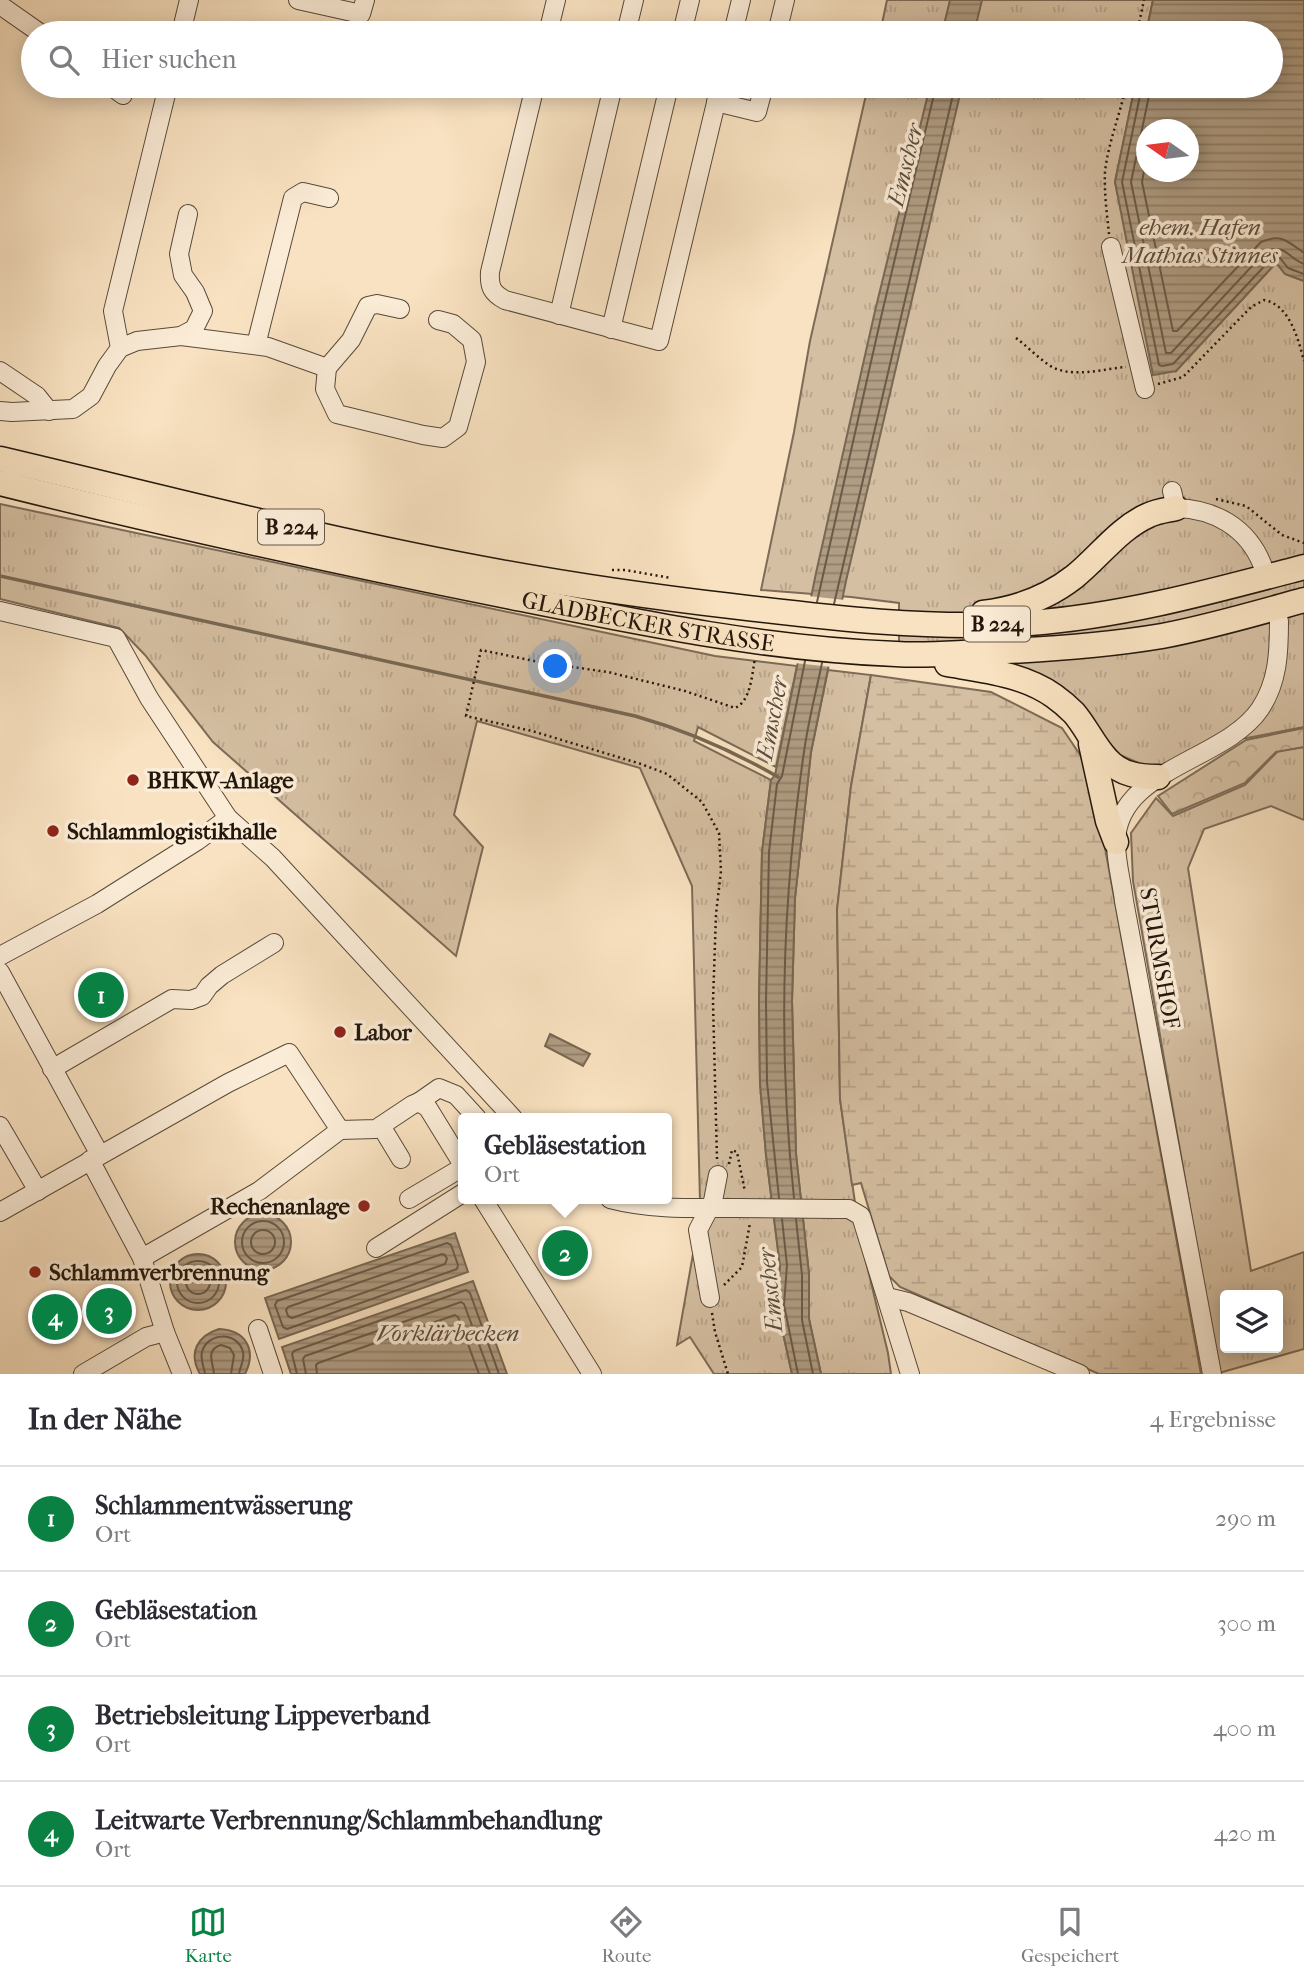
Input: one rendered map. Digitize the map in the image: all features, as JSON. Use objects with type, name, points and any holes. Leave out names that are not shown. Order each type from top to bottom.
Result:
[{"type":"highway","name":"GLADBECKER STRASSE","points":[[0,459],[236,515],[485,569],[680,600],[866,620],[976,625],[1100,616],[1304,567]]},
{"type":"highway","name":"GLADBECKER STRASSE","points":[[0,483],[398,575],[654,625],[759,650],[898,654],[1101,645],[1205,627],[1304,600]]},
{"type":"highway","points":[[866,620],[1002,611],[1030,602],[1072,579],[1131,525],[1174,500]]},
{"type":"highway","points":[[898,654],[998,673],[1027,682],[1065,704],[1109,762],[1119,770],[1158,777]]},
{"type":"highway","points":[[1090,737],[1108,821],[1116,842]]},
{"type":"street","points":[[184,21],[189,0]]},
{"type":"street","points":[[298,0],[361,14],[365,0]]},
{"type":"street","points":[[551,21],[556,0]]},
{"type":"street","points":[[629,21],[634,0]]},
{"type":"street","points":[[685,21],[690,0]]},
{"type":"street","points":[[736,21],[741,0]]},
{"type":"street","points":[[780,21],[785,0]]},
{"type":"street","points":[[0,5],[23,21]]},
{"type":"street","points":[[120,348],[113,311],[165,98]]},
{"type":"street","points":[[532,98],[490,272],[489,286],[495,295],[505,300],[659,341],[717,98]]},
{"type":"street","points":[[559,315],[610,98]]},
{"type":"street","points":[[611,329],[666,98]]},
{"type":"street","points":[[727,98],[757,112],[761,98]]},
{"type":"street","points":[[256,345],[293,198],[303,192],[329,198]]},
{"type":"street","points":[[181,336],[194,329],[203,311],[195,292],[183,275],[180,254],[188,214]]},
{"type":"street","points":[[1111,247],[1145,388]]},
{"type":"street","points":[[400,309],[377,304],[368,306],[351,340],[327,369],[325,389],[337,414],[423,436],[443,438],[458,427],[476,362],[472,340],[453,324],[438,320]]},
{"type":"street","points":[[0,411],[73,409],[91,396],[120,348],[137,341],[181,336],[256,345],[327,369]]},
{"type":"street","points":[[0,371],[37,396],[49,411]]},
{"type":"street","points":[[1174,500],[1229,523],[1249,540],[1262,564]]},
{"type":"street","points":[[0,611],[116,638],[149,698],[229,818],[273,858],[508,1113]]},
{"type":"street","name":"STURMSHOF","points":[[1212,1374],[1129,929],[1116,842],[1119,825],[1134,797],[1158,777],[1203,754],[1240,730],[1257,713],[1275,676],[1279,650],[1279,621]]},
{"type":"street","points":[[0,956],[97,904],[229,818]]},
{"type":"street","points":[[52,1069],[172,999],[191,1000],[202,996],[222,975],[274,943]]},
{"type":"street","points":[[0,972],[52,1069],[142,1258],[165,1332],[182,1374]]},
{"type":"street","points":[[0,1212],[228,1083],[289,1053],[340,1130]]},
{"type":"street","points":[[142,1258],[259,1191],[340,1130],[376,1129],[439,1088],[456,1095],[472,1113]]},
{"type":"street","points":[[419,1102],[428,1108],[458,1156]]},
{"type":"street","points":[[0,1126],[38,1191]]},
{"type":"street","points":[[381,1126],[401,1159]]},
{"type":"street","points":[[409,1199],[458,1170]]},
{"type":"street","points":[[710,1298],[698,1230],[713,1201],[718,1175]]},
{"type":"street","points":[[376,1248],[458,1198]]},
{"type":"street","points":[[486,1204],[592,1374]]},
{"type":"street","points":[[630,1204],[679,1209],[849,1209],[861,1216],[910,1374]]},
{"type":"street","points":[[887,1297],[908,1302],[1080,1374]]},
{"type":"street","points":[[258,1329],[274,1374]]},
{"type":"street","points":[[83,1374],[146,1337],[165,1332]]},
{"type":"path","points":[[1140,21],[1144,0]]},
{"type":"path","points":[[1111,247],[1105,173],[1123,98]]},
{"type":"path","points":[[1145,388],[1183,377],[1251,307],[1264,300],[1277,305],[1285,314],[1297,338],[1304,361]]},
{"type":"path","points":[[1016,338],[1050,366],[1060,370],[1076,373],[1139,367]]},
{"type":"path","points":[[1221,500],[1245,506],[1282,535],[1304,543]]},
{"type":"path","points":[[612,570],[673,579]]},
{"type":"path","points":[[718,1175],[713,1002],[720,871],[719,833],[702,802],[667,774],[641,764],[532,731],[466,716],[481,650],[608,672],[685,691],[735,708],[746,699],[759,650]]},
{"type":"path","points":[[728,1374],[715,1332],[710,1298],[742,1267]]},
{"type":"green space","points":[[887,0],[1153,0],[1149,21],[883,21]]},
{"type":"green space","points":[[865,98],[1132,98],[1115,182],[1124,223],[1176,371],[1274,265],[1278,265],[1285,274],[1304,281],[1304,727],[1247,738],[1212,741],[1153,769],[1120,755],[1055,682],[1005,663],[899,651],[899,603],[761,590],[810,341]]},
{"type":"green space","points":[[0,504],[715,656],[797,666],[776,767],[698,727],[694,741],[771,780],[762,852],[760,1083],[780,1266],[777,1306],[792,1374],[714,1374],[690,1337],[677,1345],[700,1201],[692,886],[640,768],[477,721],[454,815],[483,847],[456,956],[213,742],[145,655],[119,628],[0,599]]},
{"type":"green space","points":[[828,670],[871,675],[851,786],[837,910],[840,1099],[860,1237],[891,1374],[821,1374],[809,1319],[809,1274],[796,1154],[792,1001],[795,898],[811,752]]},
{"type":"green space","points":[[871,675],[991,692],[1062,728],[1091,771],[1201,1374],[1099,1374],[900,1287],[889,1276],[861,1183],[852,1185],[840,1099],[837,910],[851,786]]},
{"type":"green space","points":[[1304,728],[1304,747],[1276,752],[1245,783],[1172,814],[1158,796],[1246,740]]},
{"type":"green space","points":[[1304,747],[1304,820],[1271,806],[1204,829],[1188,868],[1251,1271],[1304,1252],[1304,1349],[1219,1373],[1133,881],[1131,833],[1156,798],[1173,816],[1245,785],[1278,751]]},
{"type":"water","points":[[950,0],[982,0],[977,21],[945,21]]},
{"type":"water","name":"ehem. Hafen Mathias Stinnes","points":[[1153,0],[1304,0],[1304,281],[1285,274],[1278,265],[1274,265],[1176,371],[1153,375],[1115,182],[1132,98],[1283,98],[1283,21],[1149,21]]},
{"type":"water","points":[[927,98],[959,98],[846,581],[811,752],[795,898],[792,1001],[796,1154],[809,1274],[809,1319],[821,1374],[792,1374],[777,1306],[780,1266],[760,1083],[762,852],[771,780],[775,775],[816,573],[875,311]]},
{"type":"water","points":[[550,1034],[590,1054],[583,1066],[545,1046]]},
{"type":"water","points":[[258,1214],[268,1214],[283,1222],[289,1231],[289,1253],[283,1262],[268,1270],[258,1270],[240,1258],[235,1247],[235,1237],[247,1219]]},
{"type":"water","points":[[455,1233],[468,1272],[279,1339],[265,1298]]},
{"type":"water","points":[[193,1254],[203,1254],[218,1262],[224,1271],[224,1293],[218,1302],[203,1310],[193,1310],[175,1298],[170,1287],[170,1277],[182,1259]]},
{"type":"water","name":"Vorklärbecken","points":[[473,1281],[507,1374],[291,1374],[282,1347]]},
{"type":"water","points":[[219,1329],[236,1333],[247,1343],[250,1357],[245,1374],[200,1374],[195,1359],[197,1346],[205,1336]]},
{"type":"pier","points":[[808,596],[846,600],[832,667],[794,663]]},
{"type":"waterway","name":"Emscher","points":[[0,576],[635,716],[708,742],[778,777]]},
{"type":"place","name":"BHKW-Anlage","points":[[133,780]]},
{"type":"place","name":"Schlammlogistikhalle","points":[[53,831]]},
{"type":"place","name":"Schlammentwässerung","points":[[101,995]]},
{"type":"place","name":"Labor","points":[[340,1032]]},
{"type":"place","name":"Rechenanlage","points":[[364,1206]]},
{"type":"place","name":"Gebläsestation","points":[[565,1253]]},
{"type":"place","name":"Schlammverbrennung","points":[[35,1272]]},
{"type":"place","name":"Betriebsleitung Lippeverband","points":[[109,1311]]},
{"type":"place","name":"Leitwarte Verbrennung/Schlammbehandlung","points":[[55,1317]]}]
